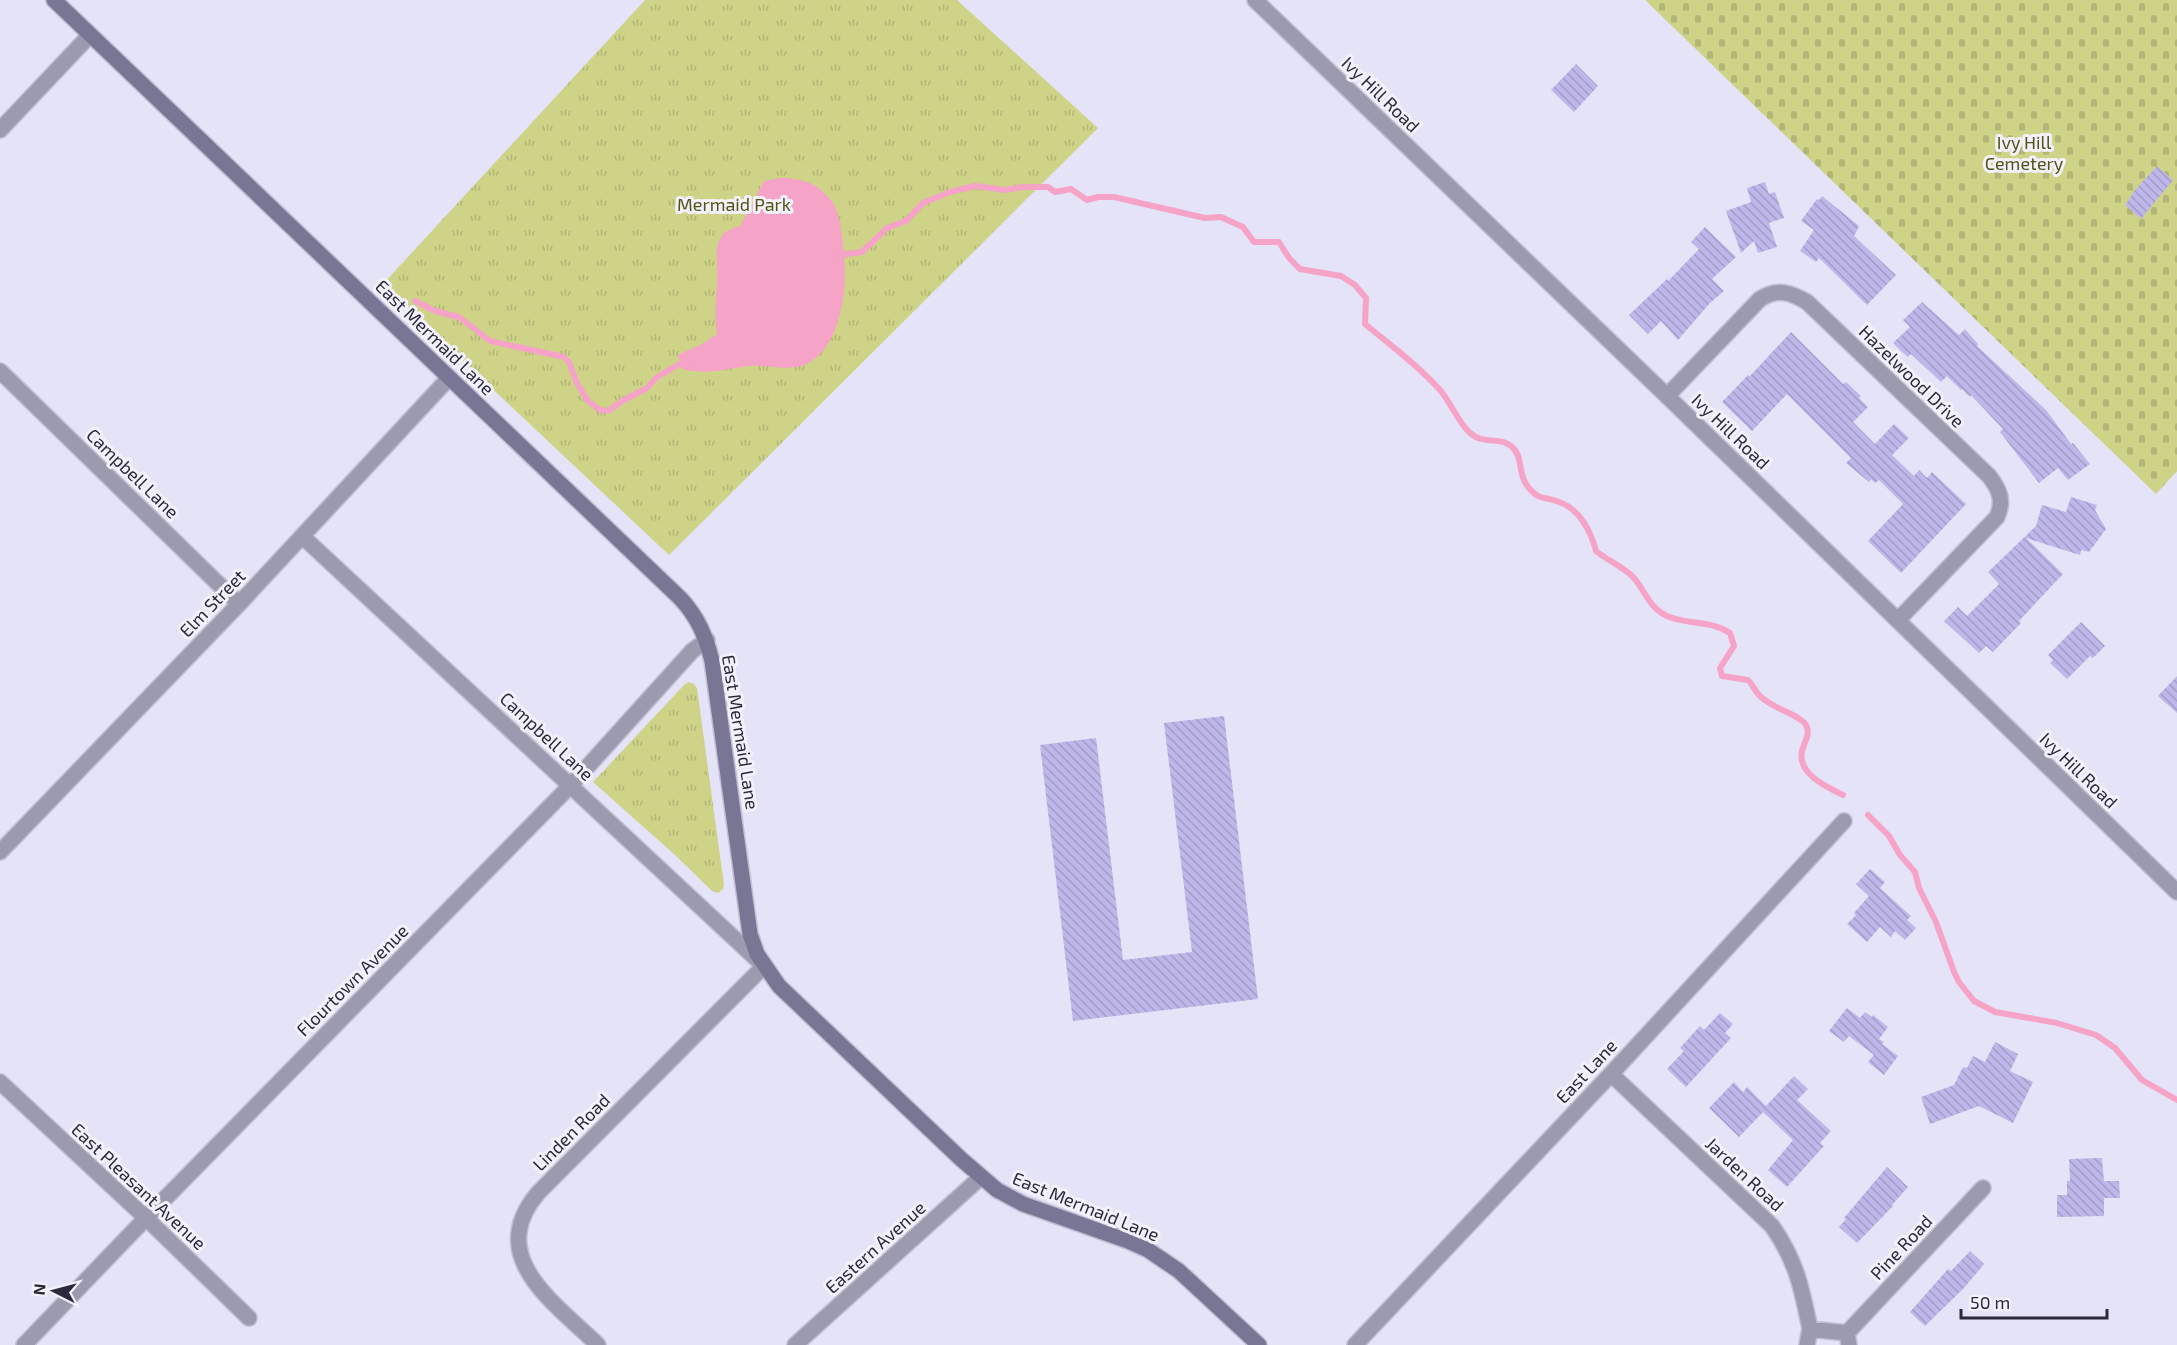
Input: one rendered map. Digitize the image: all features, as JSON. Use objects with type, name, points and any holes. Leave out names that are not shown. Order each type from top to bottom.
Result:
[{"type":"main road","name":"East Mermaid Lane","points":[[54,0],[680,598],[694,614],[707,640],[717,693],[753,946],[779,986],[981,1177],[1003,1194],[1023,1204],[1148,1250],[1179,1272],[1259,1345]]},
{"type":"street","name":"Ivy Hill Road","points":[[1255,0],[1667,396],[2177,892]]},
{"type":"street","points":[[0,130],[90,35]]},
{"type":"street","name":"Hazelwood Drive","points":[[1667,396],[1760,299],[1774,291],[1790,293],[1807,302],[1989,476],[1996,484],[2002,500],[1997,517],[1898,620]]},
{"type":"street","name":"Campbell Lane","points":[[0,371],[240,604]]},
{"type":"street","name":"Elm Street","points":[[0,852],[240,604],[449,378]]},
{"type":"street","name":"Campbell Lane","points":[[302,536],[764,966]]},
{"type":"street","name":"Flourtown Avenue","points":[[24,1345],[571,785],[692,651],[707,640]]},
{"type":"street","name":"East Lane","points":[[1355,1345],[1611,1074],[1844,820]]},
{"type":"street","name":"Linden Road","points":[[598,1345],[534,1283],[526,1270],[518,1243],[519,1227],[528,1205],[764,966]]},
{"type":"street","name":"Jarden Road","points":[[1611,1074],[1772,1226],[1785,1244],[1794,1263],[1801,1283],[1810,1329]]},
{"type":"street","name":"East Pleasant Avenue","points":[[0,1082],[249,1318]]},
{"type":"street","name":"Eastern Avenue","points":[[795,1345],[981,1177]]},
{"type":"street","name":"Pine Road","points":[[1848,1339],[1983,1188]]},
{"type":"street","points":[[1807,1345],[1810,1329],[1848,1339]]},
{"type":"green space","name":"Mermaid Park","points":[[645,0],[957,0],[1098,128],[669,555],[382,285]]},
{"type":"green space","name":"Ivy Hill Cemetery","points":[[1645,0],[2177,0],[2177,471],[2156,494]]},
{"type":"green space","points":[[689,682],[697,688],[724,885],[718,893],[712,891],[593,782]]},
{"type":"shaded area","points":[[780,178],[797,179],[818,187],[829,198],[837,212],[845,269],[842,305],[831,339],[822,352],[802,366],[787,368],[750,366],[708,371],[682,369],[678,355],[717,334],[715,315],[719,241],[730,229],[740,226],[764,181]]},
{"type":"building","points":[[1576,64],[1598,86],[1574,112],[1551,90]]},
{"type":"building","points":[[2157,166],[2173,180],[2141,219],[2125,205]]},
{"type":"building","points":[[1765,182],[1769,194],[1775,192],[1784,218],[1769,223],[1777,247],[1758,253],[1754,241],[1741,253],[1726,211],[1751,202],[1747,188]]},
{"type":"building","points":[[1822,196],[1859,226],[1854,236],[1896,275],[1867,305],[1819,258],[1816,262],[1800,251],[1814,230],[1801,221],[1817,199],[1819,200]]},
{"type":"building","points":[[1705,227],[1736,257],[1712,279],[1724,291],[1710,303],[1678,340],[1661,321],[1648,334],[1629,315],[1667,279],[1668,281],[1699,249],[1691,242]]},
{"type":"building","points":[[1922,302],[1959,335],[1965,329],[1978,344],[1977,346],[2046,410],[2071,444],[2073,443],[2090,464],[2068,480],[2058,468],[2039,483],[2000,432],[2003,429],[1971,395],[1970,397],[1961,390],[1947,376],[1941,382],[1911,354],[1908,357],[1901,351],[1893,343],[1910,327],[1903,320]]},
{"type":"building","points":[[1791,332],[1843,384],[1846,382],[1861,396],[1859,398],[1868,407],[1853,422],[1875,444],[1894,424],[1909,438],[1892,455],[1914,476],[1919,470],[1927,478],[1932,472],[1966,504],[1901,573],[1868,541],[1903,504],[1879,480],[1875,483],[1871,479],[1869,482],[1846,463],[1851,458],[1787,394],[1752,431],[1722,402]]},
{"type":"building","points":[[2071,497],[2097,505],[2095,510],[2106,529],[2089,552],[2081,550],[2080,555],[2026,538],[2063,574],[1993,652],[1986,646],[1979,653],[1944,621],[1958,607],[1967,616],[1999,584],[1988,572],[2036,526],[2042,505],[2066,512]]},
{"type":"building","points":[[2081,622],[2105,646],[2093,658],[2090,656],[2067,679],[2050,663],[2053,660],[2048,655]]},
{"type":"building","points":[[2177,676],[2177,713],[2158,696]]},
{"type":"building","points":[[1224,716],[1258,999],[1073,1021],[1040,745],[1096,738],[1123,960],[1192,952],[1164,723]]},
{"type":"building","points":[[1870,869],[1885,882],[1880,888],[1911,916],[1907,920],[1916,928],[1905,940],[1895,931],[1891,937],[1880,927],[1867,942],[1847,924],[1869,896],[1856,884]]},
{"type":"building","points":[[1847,1008],[1860,1018],[1865,1012],[1872,1017],[1873,1015],[1888,1027],[1879,1039],[1898,1056],[1884,1075],[1868,1062],[1874,1055],[1849,1036],[1844,1042],[1829,1031]]},
{"type":"building","points":[[1720,1013],[1733,1024],[1725,1033],[1731,1038],[1686,1087],[1667,1069],[1684,1051],[1680,1048],[1700,1026],[1704,1030]]},
{"type":"building","points":[[1995,1042],[2018,1054],[2010,1071],[2033,1082],[2013,1123],[1979,1106],[1930,1124],[1921,1097],[1954,1085],[1963,1067],[1967,1068],[1973,1056],[1985,1062]]},
{"type":"building","points":[[1794,1076],[1808,1089],[1797,1100],[1831,1131],[1820,1143],[1824,1146],[1787,1187],[1768,1170],[1793,1140],[1763,1112],[1739,1137],[1709,1108],[1734,1082],[1743,1092],[1747,1087],[1766,1106]]},
{"type":"building","points":[[2102,1158],[2104,1181],[2119,1181],[2120,1198],[2104,1198],[2104,1216],[2057,1217],[2057,1195],[2067,1195],[2067,1181],[2070,1181],[2069,1159]]},
{"type":"building","points":[[1887,1167],[1908,1187],[1857,1243],[1839,1227]]},
{"type":"building","points":[[1970,1251],[1984,1264],[1964,1288],[1925,1326],[1910,1312],[1948,1269],[1951,1271]]},
{"type":"waterway","points":[[838,255],[862,252],[887,228],[906,221],[923,203],[950,192],[975,186],[1006,190],[1022,187],[1048,187],[1055,192],[1071,189],[1087,200],[1114,197],[1205,218],[1221,217],[1243,227],[1254,242],[1279,242],[1289,258],[1300,269],[1341,276],[1355,285],[1366,298],[1365,324],[1431,381],[1444,395],[1469,432],[1480,439],[1506,443],[1511,446],[1518,455],[1523,477],[1532,492],[1573,510],[1588,529],[1596,551],[1630,574],[1656,609],[1675,619],[1715,626],[1730,633],[1734,646],[1720,668],[1722,676],[1748,680],[1763,699],[1804,722],[1808,732],[1802,751],[1804,766],[1815,779],[1843,795]]},
{"type":"waterway","points":[[415,301],[435,311],[459,317],[490,341],[564,357],[569,362],[576,381],[587,400],[603,411],[610,410],[647,388],[657,377],[685,361]]},
{"type":"waterway","points":[[1868,815],[1889,836],[1900,855],[1915,872],[1919,888],[1936,922],[1954,972],[1974,1001],[1995,1012],[2057,1023],[2096,1035],[2115,1048],[2142,1080],[2177,1100]]}]
